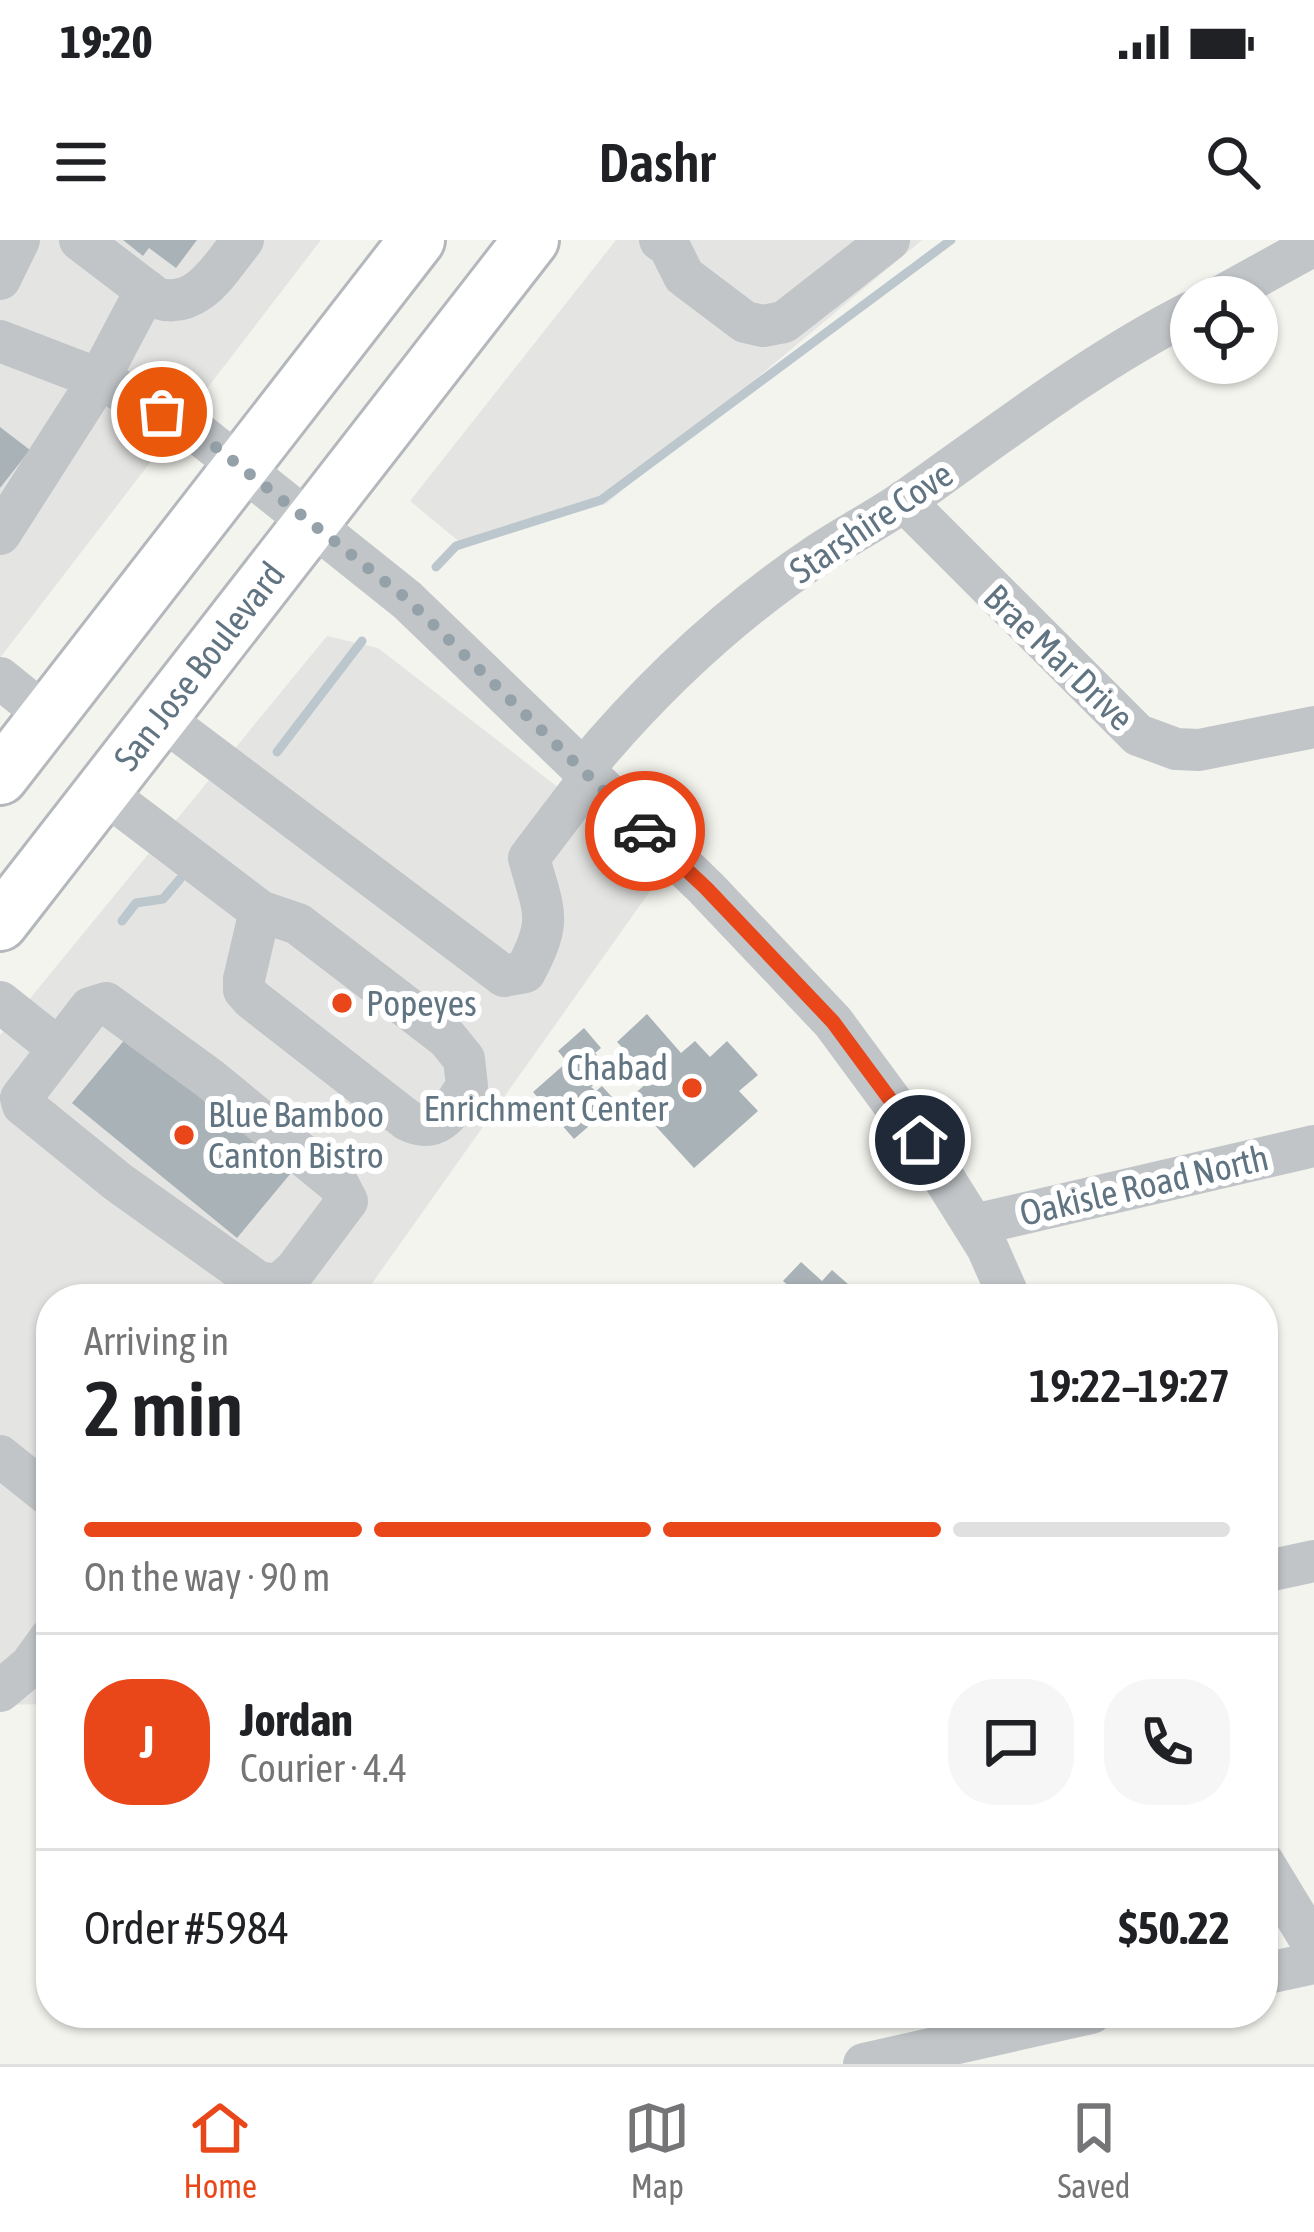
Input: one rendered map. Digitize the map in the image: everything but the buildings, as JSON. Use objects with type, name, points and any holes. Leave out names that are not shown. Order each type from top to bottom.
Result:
[{"type":"main road","points":[[0,776],[417,240]]},
{"type":"main road","name":"San Jose Boulevard","points":[[0,922],[531,240]]},
{"type":"street","points":[[0,279],[19,240]]},
{"type":"street","points":[[80,240],[146,290],[172,303],[204,288],[243,240]]},
{"type":"street","points":[[667,242],[684,276],[745,322],[763,326],[784,322],[889,240]]},
{"type":"street","points":[[1258,276],[1314,245]]},
{"type":"street","points":[[0,534],[99,379],[146,290]]},
{"type":"street","name":"Starshire Cove","points":[[160,717],[504,976],[525,972],[543,938],[544,914],[530,858],[628,716],[711,638],[814,557],[1170,322]]},
{"type":"street","points":[[0,341],[99,379],[193,429],[407,599],[706,888],[833,1022],[920,1140],[974,1225],[993,1284]]},
{"type":"street","name":"Brae Mar Drive","points":[[904,501],[1138,735],[1199,750],[1314,727]]},
{"type":"street","points":[[0,679],[47,716]]},
{"type":"street","points":[[102,791],[260,911],[298,924],[458,1048],[467,1086],[446,1118],[429,1126],[407,1120],[252,999],[244,990],[244,979],[260,911]]},
{"type":"street","points":[[0,1002],[58,1048]]},
{"type":"street","points":[[272,1284],[258,1282],[118,1183],[23,1106],[21,1098],[90,1008],[106,1003],[210,1079],[338,1184],[347,1201],[280,1284]]},
{"type":"street","name":"Oakisle Road North","points":[[974,1225],[1314,1146]]},
{"type":"street","points":[[0,1456],[36,1484]]},
{"type":"street","points":[[1278,1569],[1314,1561]]},
{"type":"street","points":[[0,1691],[36,1658]]},
{"type":"street","points":[[1278,1887],[1314,1946]]},
{"type":"street","points":[[1278,1971],[1314,1963]]},
{"type":"street","points":[[864,2064],[1024,2028]]},
{"type":"shaded area","points":[[0,240],[321,240],[0,658]]},
{"type":"shaded area","points":[[616,240],[922,240],[606,504],[462,544],[410,501]]},
{"type":"shaded area","points":[[327,636],[378,648],[665,870],[372,1284],[36,1284],[36,1704],[0,1705],[0,1035]]},
{"type":"waterway","points":[[436,567],[456,546],[601,500],[951,240]]},
{"type":"waterway","points":[[277,752],[362,641]]},
{"type":"waterway","points":[[122,921],[136,903],[163,899],[180,879]]},
{"type":"way so far","points":[[162,412],[193,429],[407,599],[645,831]]},
{"type":"place","name":"Popeyes","points":[[342,1003]]},
{"type":"place","name":"Chabad Enrichment Center","points":[[692,1088]]},
{"type":"place","name":"Blue Bamboo Canton Bistro","points":[[184,1135]]},
{"type":"route","points":[[645,831],[833,1022],[920,1140]]}]
